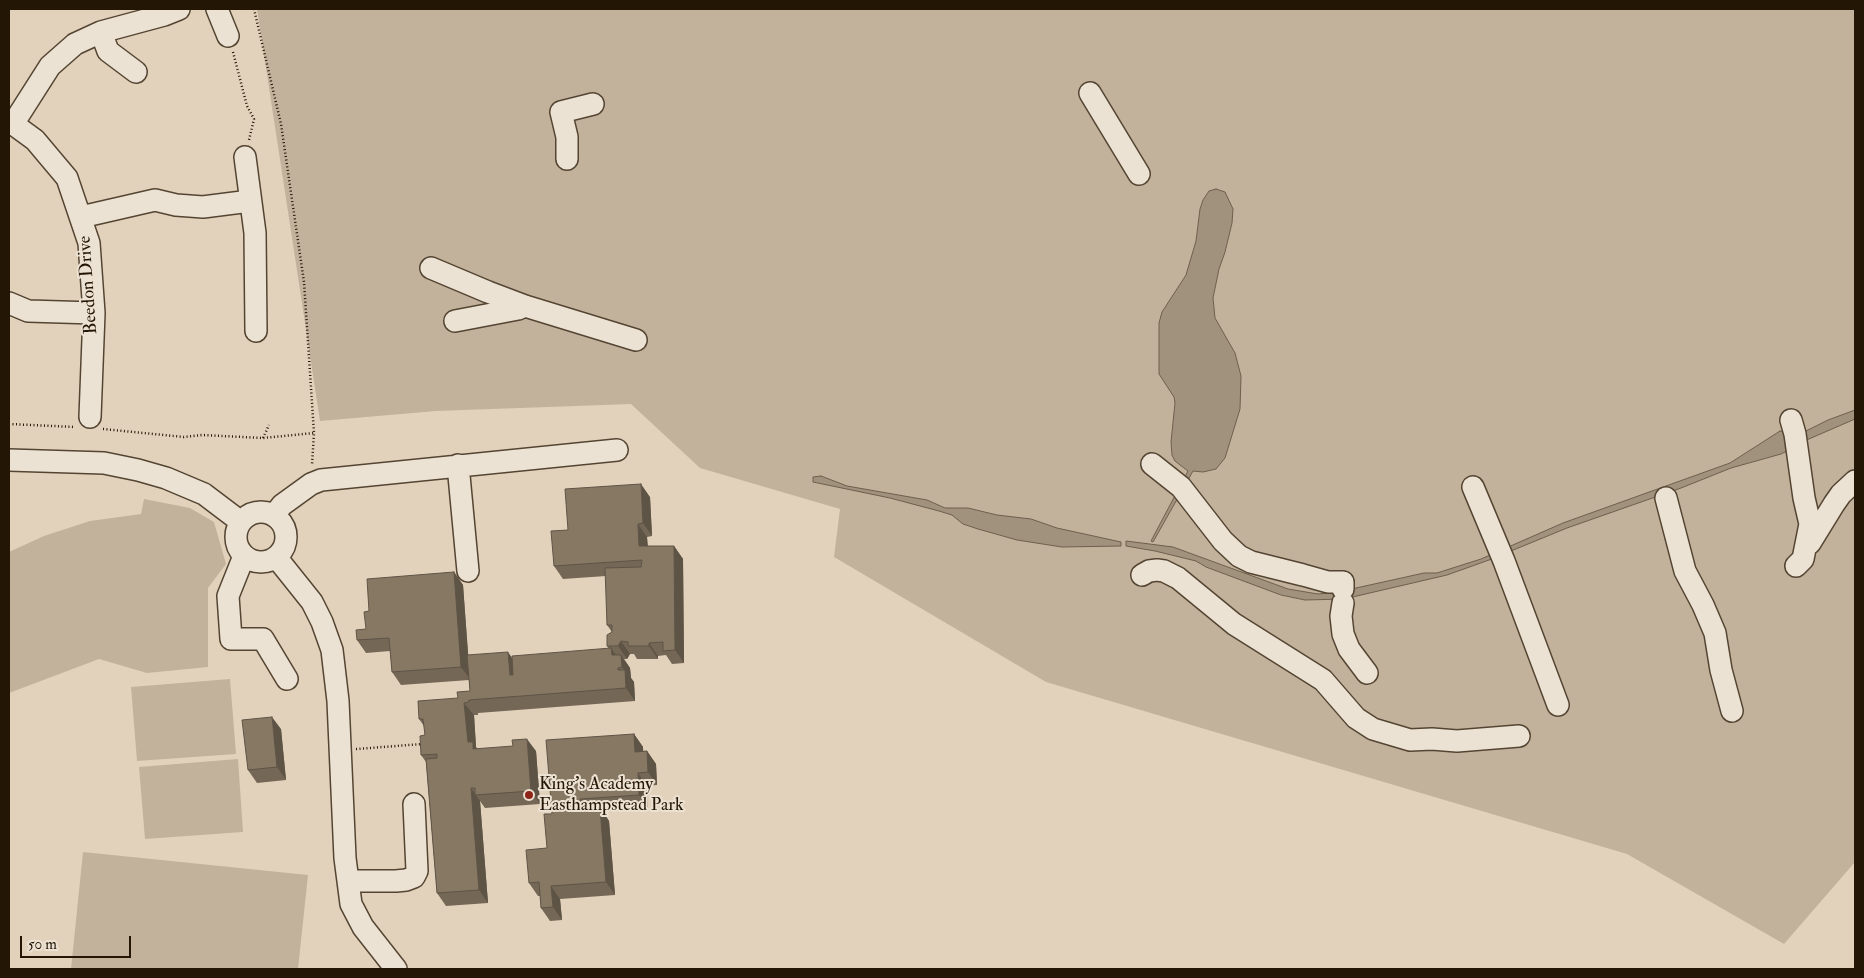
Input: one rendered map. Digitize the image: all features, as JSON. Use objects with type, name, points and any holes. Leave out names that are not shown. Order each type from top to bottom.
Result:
[{"type":"street","points":[[11,122],[50,66],[75,44],[101,32],[164,15],[179,9]]},
{"type":"street","points":[[217,9],[228,36]]},
{"type":"street","points":[[101,32],[108,51],[136,72]]},
{"type":"street","points":[[1090,93],[1139,174]]},
{"type":"street","points":[[567,159],[567,137],[552,112],[594,104]]},
{"type":"street","name":"Beedon Drive","points":[[11,122],[35,140],[67,178],[89,243],[94,313],[90,417]]},
{"type":"street","points":[[245,157],[255,233],[256,331]]},
{"type":"street","points":[[81,217],[155,200],[176,205],[203,207],[250,201]]},
{"type":"street","points":[[431,268],[525,306],[636,340]]},
{"type":"street","points":[[9,303],[28,312],[94,313]]},
{"type":"street","points":[[455,321],[525,306]]},
{"type":"street","points":[[1791,420],[1810,524],[1799,563],[1825,517],[1841,494],[1855,481]]},
{"type":"street","points":[[274,515],[282,505],[311,484],[321,480],[618,450]]},
{"type":"street","points":[[9,460],[104,463],[138,470],[174,481],[204,494],[241,522]]},
{"type":"street","points":[[1152,464],[1181,487],[1223,541],[1239,556],[1251,562],[1303,576],[1328,582],[1343,582],[1341,616],[1343,634],[1349,649],[1367,673]]},
{"type":"street","points":[[458,465],[468,571]]},
{"type":"street","points":[[1473,486],[1504,561],[1558,705]]},
{"type":"street","points":[[1666,498],[1685,571],[1715,633],[1721,670],[1732,711]]},
{"type":"street","points":[[257,512],[274,515],[281,522],[285,530],[286,538],[282,552],[269,561],[260,562],[252,561],[244,556],[238,549],[236,540],[236,531],[241,522],[249,515],[257,512]]},
{"type":"street","points":[[244,556],[228,596],[231,639],[263,639],[288,679]]},
{"type":"street","points":[[276,557],[312,602],[322,622],[332,650],[338,701],[345,858],[351,904],[363,927],[396,969]]},
{"type":"street","points":[[1142,575],[1149,570],[1157,570],[1164,571],[1178,578],[1234,624],[1323,680],[1356,718],[1373,729],[1410,740],[1457,741],[1519,736]]},
{"type":"street","points":[[348,881],[396,881],[414,877],[417,871],[414,804]]},
{"type":"path","points":[[254,9],[282,124],[304,282],[314,433],[311,484]]},
{"type":"path","points":[[228,36],[234,52],[247,106],[254,119],[245,157]]},
{"type":"path","points":[[263,438],[269,425]]},
{"type":"path","points":[[184,437],[202,435],[263,438],[314,433]]},
{"type":"path","points":[[340,751],[430,743]]},
{"type":"shaded area","points":[[257,9],[1855,9],[1855,862],[1784,944],[1627,854],[1046,682],[834,557],[840,509],[700,468],[631,404],[436,411],[320,421]]},
{"type":"shaded area","points":[[1216,189],[1225,192],[1233,209],[1232,223],[1213,298],[1215,318],[1235,353],[1241,376],[1240,409],[1225,458],[1216,469],[1203,472],[1193,471],[1153,542],[1151,541],[1188,471],[1175,461],[1172,455],[1171,442],[1175,403],[1174,397],[1159,374],[1159,323],[1162,312],[1186,275],[1196,241],[1203,200],[1209,191]]},
{"type":"shaded area","points":[[1855,410],[1855,419],[1802,442],[1800,434],[1828,420]]},
{"type":"shaded area","points":[[1780,431],[1789,434],[1789,450],[1781,454],[1731,468],[1681,488],[1567,528],[1447,575],[1344,599],[1305,600],[1281,595],[1206,567],[1196,561],[1126,546],[1126,541],[1173,547],[1288,589],[1318,594],[1338,592],[1424,573],[1437,573],[1481,559],[1563,523],[1730,463]]},
{"type":"shaded area","points":[[821,476],[847,486],[927,500],[945,508],[968,508],[997,515],[1031,519],[1057,528],[1121,542],[1121,546],[1062,547],[1017,540],[963,524],[952,515],[939,511],[890,498],[813,482],[813,477]]},
{"type":"shaded area","points":[[144,499],[190,508],[214,522],[226,564],[208,588],[208,667],[147,673],[99,659],[9,693],[9,552],[44,536],[90,521],[141,514]]},
{"type":"shaded area","points":[[230,679],[236,754],[137,761],[131,687]]},
{"type":"shaded area","points":[[238,759],[243,832],[145,839],[139,767]]},
{"type":"shaded area","points":[[83,852],[308,875],[298,969],[71,969]]},
{"type":"building","points":[[641,484],[643,523],[638,524],[639,546],[674,546],[675,650],[663,651],[663,642],[649,643],[649,646],[628,646],[628,642],[621,641],[618,646],[607,646],[607,635],[612,632],[612,625],[607,625],[605,568],[641,567],[642,560],[554,566],[551,531],[568,530],[565,489]]},
{"type":"building","points":[[454,572],[461,667],[392,672],[389,638],[357,640],[356,630],[366,629],[364,612],[369,611],[367,579]]},
{"type":"building","points":[[611,648],[612,655],[621,655],[622,667],[618,668],[618,670],[625,670],[626,688],[469,700],[469,702],[464,703],[468,742],[473,742],[473,749],[513,746],[512,740],[527,739],[531,791],[475,795],[475,788],[471,788],[479,890],[437,893],[426,759],[437,758],[437,754],[421,755],[420,736],[425,735],[423,719],[419,719],[418,701],[458,698],[457,692],[470,691],[467,655],[508,652],[510,675],[513,675],[512,656]]},
{"type":"building","points":[[272,717],[277,767],[248,770],[242,720]]},
{"type":"building","points":[[634,734],[635,752],[647,751],[648,772],[638,773],[639,795],[580,799],[581,809],[600,808],[606,882],[551,886],[553,907],[541,908],[539,882],[529,883],[526,850],[547,848],[544,814],[552,814],[546,740]]},
{"type":"place","name":"King's Academy Easthampstead Park","points":[[529,795]]}]
